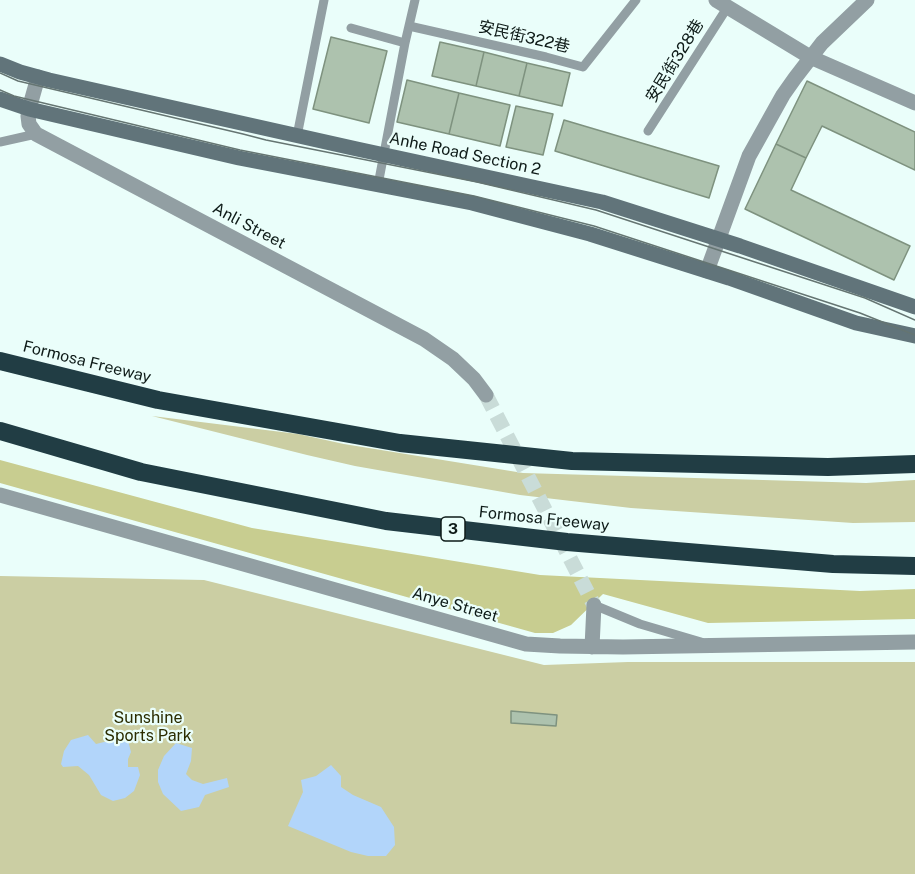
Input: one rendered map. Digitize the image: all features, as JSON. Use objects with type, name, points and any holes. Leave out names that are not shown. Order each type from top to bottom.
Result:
[{"type":"highway","name":"Formosa Freeway","points":[[0,361],[159,400],[400,443],[573,461],[828,467],[915,464]]},
{"type":"highway","name":"Formosa Freeway","points":[[0,431],[141,472],[387,521],[567,542],[833,564],[915,566]]},
{"type":"main road","name":"Anhe Road Section 2","points":[[0,64],[38,77],[602,202],[718,239],[915,308]]},
{"type":"main road","points":[[0,99],[29,109],[239,158],[472,203],[590,234],[856,322],[915,336]]},
{"type":"street","points":[[707,272],[749,156],[783,95],[810,57],[867,0]]},
{"type":"street","points":[[721,4],[810,57],[915,103]]},
{"type":"street","points":[[36,134],[29,124],[29,109],[38,77]]},
{"type":"street","name":"Anli Street","points":[[36,134],[424,339],[453,359],[474,379],[486,395]]},
{"type":"street","name":"Anye Street","points":[[0,495],[526,644],[592,647],[915,642]]},
{"type":"street","points":[[592,647],[594,605]]},
{"type":"lane","points":[[297,136],[324,0]]},
{"type":"lane","points":[[378,185],[415,0]]},
{"type":"lane","name":"安民街322巷","points":[[409,26],[583,67],[636,0]]},
{"type":"lane","name":"安民街328巷","points":[[648,131],[721,4]]},
{"type":"lane","points":[[351,28],[405,44]]},
{"type":"lane","points":[[0,142],[36,134]]},
{"type":"lane","points":[[594,605],[640,624],[712,645]]},
{"type":"green space","points":[[152,416],[298,434],[344,444],[523,473],[866,483],[915,480],[915,522],[853,523],[631,508],[520,495],[355,466]]},
{"type":"green space","points":[[0,460],[252,528],[540,575],[860,591],[915,589],[915,619],[708,623],[603,594],[571,625],[553,633],[535,633],[0,483]]},
{"type":"green space","name":"Sunshine Sports Park","points":[[0,576],[204,580],[544,665],[628,662],[915,662],[915,874],[0,874]]},
{"type":"water","points":[[119,731],[127,737],[131,752],[128,767],[138,767],[140,775],[134,791],[125,798],[113,801],[101,795],[89,775],[78,766],[63,767],[61,764],[64,751],[71,740],[88,735],[96,744],[108,741]]},
{"type":"water","points":[[176,743],[192,748],[191,761],[186,774],[192,780],[203,784],[227,778],[229,787],[205,795],[199,807],[181,811],[163,794],[158,782],[158,770],[164,756]]},
{"type":"water","points":[[331,765],[341,776],[341,787],[381,807],[394,827],[395,845],[386,856],[368,856],[351,852],[288,826],[303,792],[301,780],[316,776]]},
{"type":"building","points":[[331,37],[387,51],[369,123],[313,109]]},
{"type":"building","points":[[440,42],[484,52],[476,86],[432,76]]},
{"type":"building","points":[[484,52],[527,63],[519,96],[476,86]]},
{"type":"building","points":[[527,63],[570,73],[562,106],[519,96]]},
{"type":"building","points":[[407,80],[459,93],[449,134],[397,122]]},
{"type":"building","points":[[807,81],[915,132],[915,170],[822,126],[806,158],[776,144]]},
{"type":"building","points":[[459,93],[510,105],[500,146],[449,134]]},
{"type":"building","points":[[516,106],[553,114],[543,155],[506,147]]},
{"type":"building","points":[[564,120],[719,166],[709,198],[555,151]]},
{"type":"building","points":[[776,144],[806,158],[791,190],[910,246],[894,280],[745,209]]},
{"type":"building","points":[[511,711],[557,715],[556,726],[511,723]]},
{"type":"tunnel","points":[[486,395],[594,605]]},
{"type":"tram line","points":[[0,73],[18,81],[266,140],[477,182],[596,210],[865,298],[915,320]]},
{"type":"tram line","points":[[0,90],[14,96],[240,150],[474,196],[594,226],[860,313],[915,335]]}]
